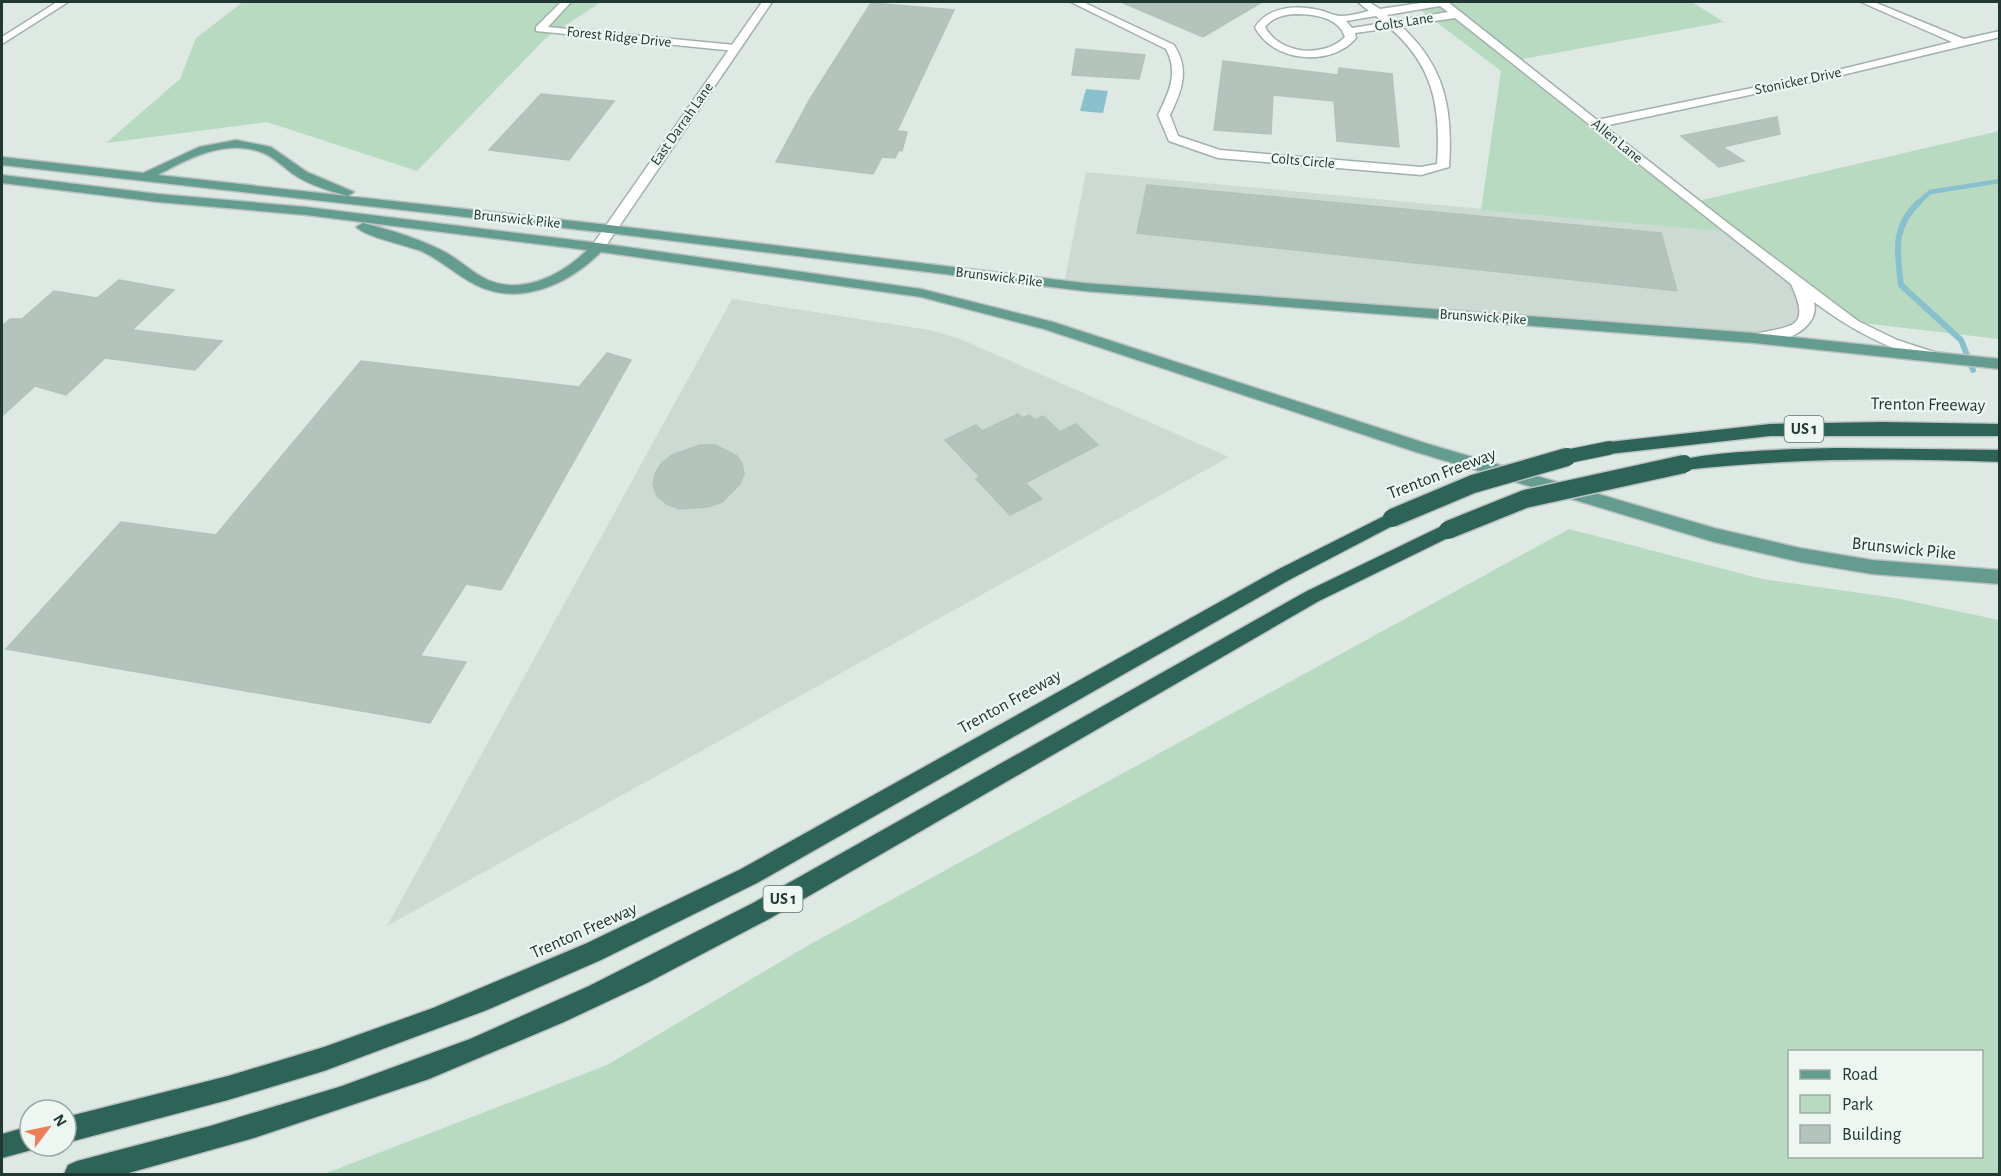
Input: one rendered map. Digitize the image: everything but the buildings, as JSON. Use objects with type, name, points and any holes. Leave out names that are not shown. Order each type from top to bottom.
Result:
[{"type":"highway","name":"Trenton Freeway","points":[[78,1127],[212,1093],[323,1059],[465,1008],[566,966],[661,922],[749,876],[1283,576],[1392,518],[1473,484],[1561,458],[1610,448],[1770,430],[1882,428],[2000,430]]},
{"type":"highway","name":"US 1","points":[[77,1174],[198,1143],[315,1107],[429,1067],[570,1008],[669,961],[761,912],[1313,596],[1448,531],[1525,499],[1684,464],[1757,455],[1898,452],[2000,456]]},
{"type":"highway","points":[[2,1146],[18,1142]]},
{"type":"main road","points":[[145,177],[192,153],[219,147],[244,145],[269,151],[299,172],[337,189],[429,209]]},
{"type":"main road","name":"Brunswick Pike","points":[[2,162],[609,229],[1103,289],[1754,338],[1999,364]]},
{"type":"main road","name":"Brunswick Pike","points":[[2,179],[158,198],[306,211],[849,280],[993,310],[1100,342],[1422,448],[1714,535],[1800,555],[1872,567],[2000,577]]},
{"type":"main road","points":[[306,211],[419,245],[450,261],[474,279],[500,288],[536,286],[553,282],[581,266],[598,248]]},
{"type":"street","points":[[2,41],[63,2]]},
{"type":"street","name":"Forest Ridge Drive","points":[[566,2],[540,29],[735,48]]},
{"type":"street","name":"East Darrah Lane","points":[[598,248],[767,2]]},
{"type":"street","name":"Colts Circle","points":[[1076,2],[1170,47],[1179,62],[1178,86],[1164,116],[1173,138],[1218,154],[1421,171],[1443,167],[1446,138],[1436,85],[1426,59],[1363,2]]},
{"type":"street","name":"Colts Lane","points":[[1336,20],[1443,2]]},
{"type":"street","name":"Allen Lane","points":[[1443,2],[1793,279],[1867,332],[1944,358]]},
{"type":"street","points":[[1866,2],[1963,43]]},
{"type":"street","name":"Colts Lane","points":[[1294,11],[1322,14],[1336,20],[1350,31],[1351,38],[1337,50],[1309,53],[1278,47],[1268,41],[1260,27],[1270,16],[1294,11]]},
{"type":"street","name":"Colts Lane","points":[[1350,31],[1458,14]]},
{"type":"street","name":"Stonicker Drive","points":[[1595,123],[1834,74],[2000,34]]},
{"type":"street","name":"Allen Lane","points":[[1754,338],[1790,332],[1801,326],[1808,316],[1808,305],[1804,292],[1793,279]]},
{"type":"shaded area","points":[[1086,172],[1731,232],[1793,279],[1807,316],[1775,337],[1064,284]]},
{"type":"shaded area","points":[[732,299],[929,330],[958,338],[1229,457],[387,926]]},
{"type":"green space","points":[[243,2],[601,2],[546,38],[417,171],[267,122],[106,143],[180,79],[196,38]]},
{"type":"green space","points":[[1410,2],[1692,2],[1724,22],[1512,61],[1689,203],[1999,131],[1999,339],[1837,320],[1731,232],[1481,210],[1501,71]]},
{"type":"green space","points":[[1569,529],[1762,579],[1895,598],[1999,620],[1999,1174],[324,1174],[607,1065],[807,946]]},
{"type":"water","points":[[1086,89],[1108,91],[1103,113],[1080,111]]},
{"type":"waterway","points":[[1917,204],[1930,192],[2000,181]]},
{"type":"waterway","points":[[1917,204],[1904,221],[1898,240],[1901,285],[1961,340],[1973,370]]}]
